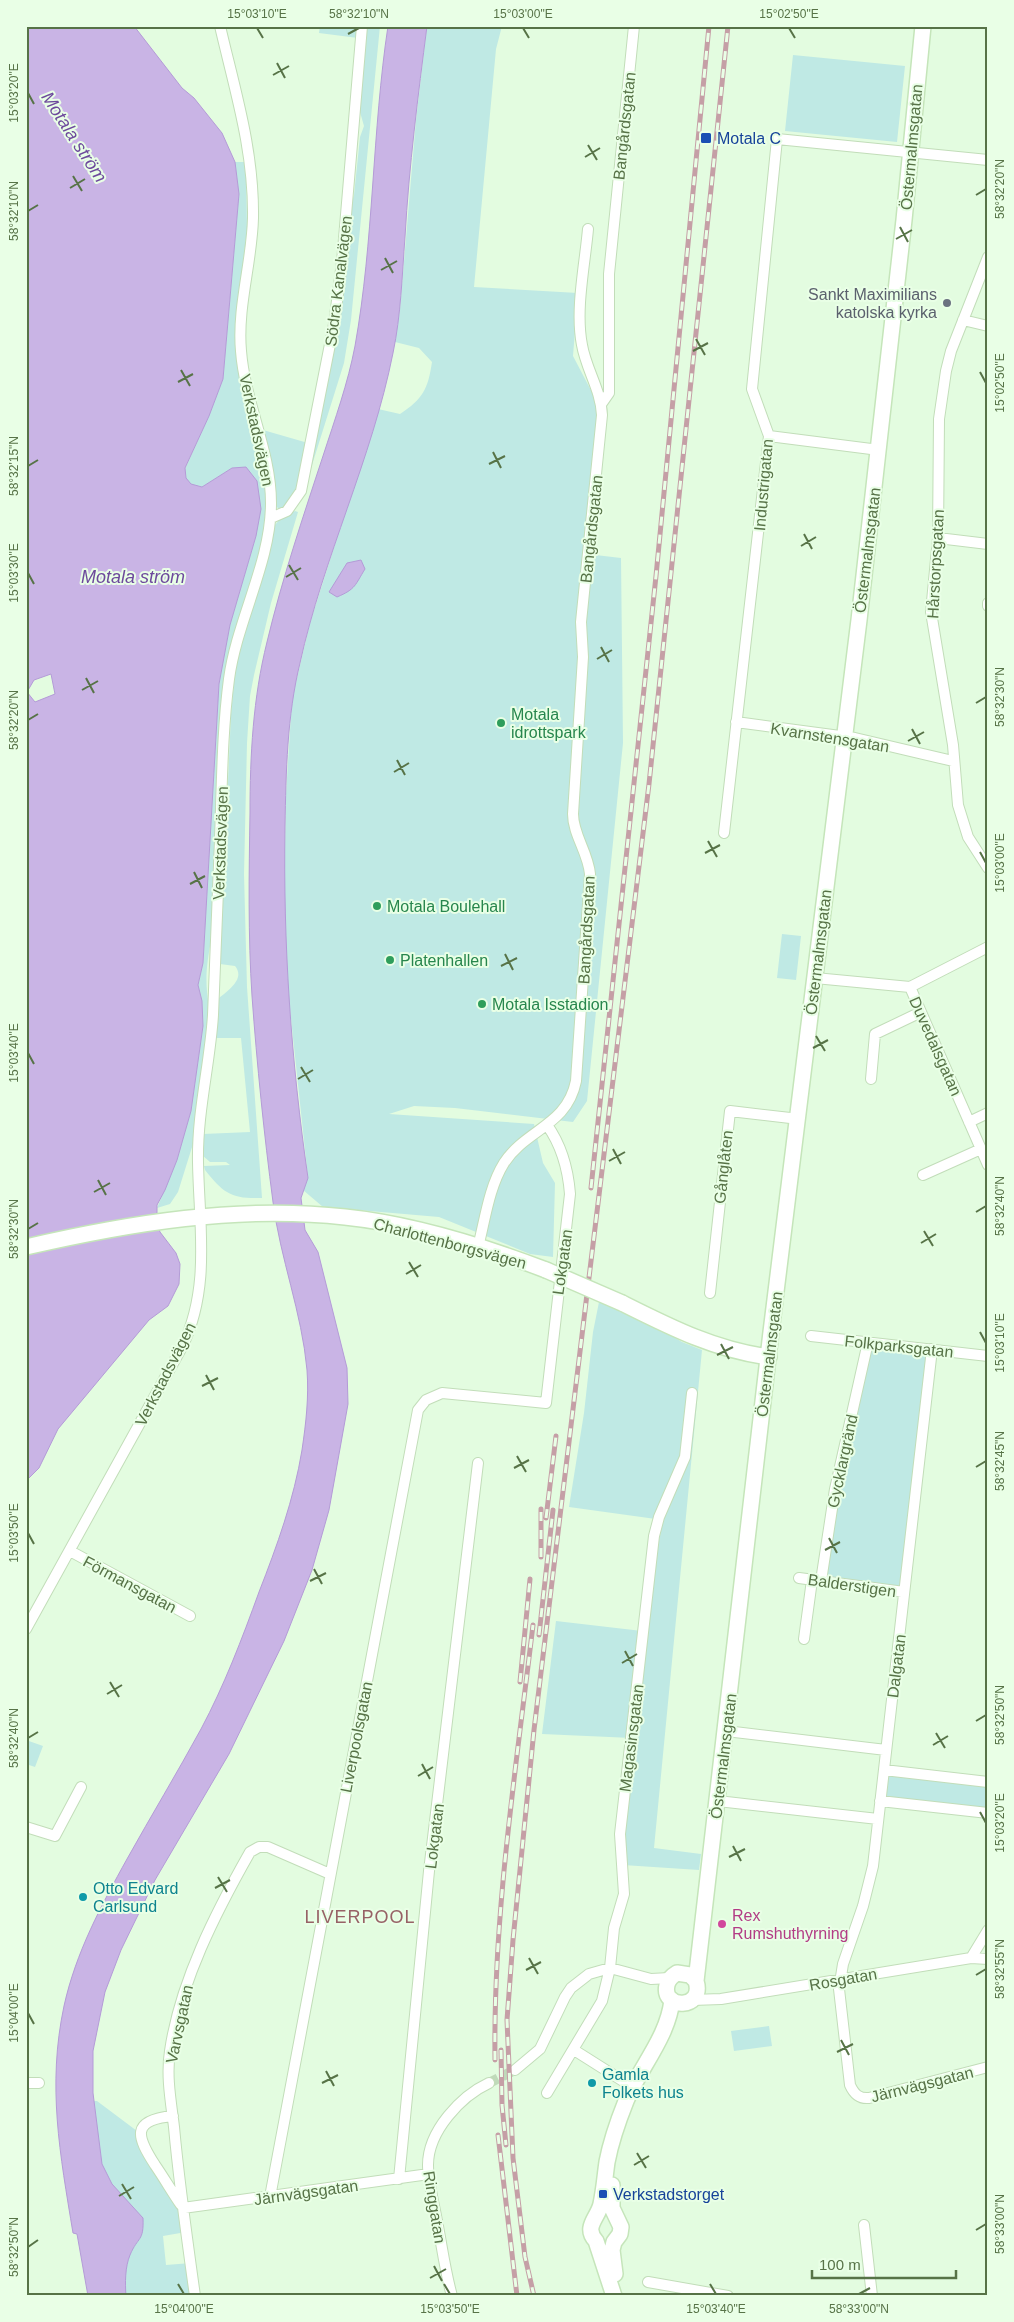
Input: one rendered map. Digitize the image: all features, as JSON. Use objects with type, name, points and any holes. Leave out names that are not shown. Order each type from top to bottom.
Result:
[{"type":"main road","name":"Östermalmsgatan","points":[[618,2296],[612,2256],[614,2242],[619,2237],[621,2231],[620,2224],[615,2217],[612,2202],[613,2182],[625,2129],[682,1989],[704,1907],[799,1119],[814,978],[879,450],[922,26]]},
{"type":"main road","name":"Charlottenborgsvägen","points":[[26,1247],[97,1231],[200,1217],[268,1213],[319,1214],[356,1218],[411,1229],[478,1247],[546,1270],[710,1344],[769,1357]]},
{"type":"main road","name":"Östermalmsgatan","points":[[614,2296],[596,2241],[591,2236],[590,2228],[592,2221],[598,2216],[614,2133],[627,2098],[682,1989]]},
{"type":"main road","points":[[598,2216],[606,2214],[615,2217]]},
{"type":"main road","points":[[596,2241],[603,2244],[614,2242]]},
{"type":"street","name":"Verkstadsvägen","points":[[26,1629],[188,1334],[201,1284],[198,1145],[212,1021],[227,704],[238,638],[266,546],[271,518],[267,463],[243,369],[241,345],[252,221],[251,165],[245,127],[220,26]]},
{"type":"street","name":"Södra Kanalvägen","points":[[271,518],[288,511],[301,491],[334,324],[342,262],[362,26]]},
{"type":"street","name":"Bangårdsgatan","points":[[602,403],[609,394],[609,274],[634,26]]},
{"type":"street","name":"Industrigatan","points":[[724,834],[769,436],[752,389],[777,139],[910,153]]},
{"type":"street","points":[[910,153],[988,160]]},
{"type":"street","name":"Bangårdsgatan","points":[[478,1247],[494,1186],[504,1163],[519,1147],[562,1113],[571,1098],[577,1066],[590,874],[587,856],[574,827],[573,814],[583,657],[581,622],[602,425],[602,403],[586,362],[580,331],[588,229]]},
{"type":"street","name":"Hårstorpsgatan","points":[[988,258],[963,320],[948,364],[939,419],[938,538],[932,584],[931,627],[952,745],[962,823],[968,837],[988,868]]},
{"type":"street","points":[[963,320],[988,326]]},
{"type":"street","points":[[769,436],[879,450]]},
{"type":"street","points":[[938,538],[988,544]]},
{"type":"street","name":"Kvarnstensgatan","points":[[736,722],[845,737],[953,761]]},
{"type":"street","points":[[910,987],[988,947]]},
{"type":"street","name":"Duvedalsgatan","points":[[814,978],[910,987],[988,1165]]},
{"type":"street","points":[[871,1079],[875,1034],[921,1012]]},
{"type":"street","name":"Gånglåten","points":[[710,1293],[730,1112],[799,1119]]},
{"type":"street","points":[[969,1122],[988,1113]]},
{"type":"street","name":"Lokgatan","points":[[546,1403],[570,1194],[565,1160],[557,1138],[547,1125]]},
{"type":"street","points":[[923,1174],[981,1150]]},
{"type":"street","name":"Folkparksgatan","points":[[811,1336],[988,1356]]},
{"type":"street","name":"Gycklargränd","points":[[804,1639],[835,1488],[868,1342]]},
{"type":"street","name":"Dalgatan","points":[[841,1979],[843,1964],[863,1906],[873,1866],[932,1349]]},
{"type":"street","name":"Liverpoolsgatan","points":[[270,2197],[418,1410],[426,1400],[442,1393],[546,1403]]},
{"type":"street","name":"Magasinsgatan","points":[[548,2092],[602,2001],[610,1968],[612,1940],[624,1894],[620,1834],[654,1536],[659,1517],[685,1457],[692,1394]]},
{"type":"street","name":"Lokgatan","points":[[399,2179],[429,1871],[478,1463]]},
{"type":"street","name":"Förmansgatan","points":[[70,1551],[190,1616]]},
{"type":"street","name":"Balderstigen","points":[[799,1578],[904,1592]]},
{"type":"street","points":[[726,1731],[886,1750]]},
{"type":"street","points":[[884,1770],[988,1782]]},
{"type":"street","points":[[26,1827],[55,1836],[81,1788]]},
{"type":"street","points":[[718,1801],[878,1819]]},
{"type":"street","points":[[880,1801],[988,1813]]},
{"type":"street","name":"Varvsgatan","points":[[194,2296],[172,2116],[170,2056],[183,1997],[201,1950],[250,1852],[259,1847],[268,1847],[330,1874]]},
{"type":"street","points":[[971,1958],[988,1930]]},
{"type":"street","name":"Rosgatan","points":[[682,1989],[714,1998],[730,1998],[971,1958],[988,1959]]},
{"type":"street","points":[[515,2070],[540,2048],[571,1988],[589,1974],[610,1968],[682,1989]]},
{"type":"street","name":"Järnvägsgatan","points":[[841,1979],[839,1989],[850,2085],[856,2096],[869,2098],[988,2067]]},
{"type":"street","points":[[574,2050],[623,2081]]},
{"type":"street","points":[[26,2083],[39,2083]]},
{"type":"street","name":"Ringgatan","points":[[452,2296],[429,2174],[430,2154],[445,2120],[467,2096],[489,2083]]},
{"type":"street","points":[[172,2116],[152,2119],[142,2129],[140,2136],[145,2150],[182,2208]]},
{"type":"street","name":"Järnvägsgatan","points":[[182,2208],[429,2174]]},
{"type":"street","points":[[864,2225],[872,2296]]},
{"type":"street","points":[[648,2282],[728,2296]]},
{"type":"shaded area","points":[[320,26],[360,26],[358,38],[319,33]]},
{"type":"shaded area","points":[[365,26],[380,26],[351,320],[344,363],[307,481],[348,216],[354,195],[360,137],[364,126],[358,105]]},
{"type":"shaded area","name":"Motala idrottspark","points":[[427,26],[502,26],[496,49],[474,287],[578,293],[573,356],[606,419],[587,554],[621,558],[623,743],[587,1101],[573,1122],[455,1108],[414,1106],[389,1114],[534,1124],[543,1163],[555,1183],[553,1257],[530,1254],[439,1217],[323,1207],[303,1190],[308,1178],[289,1000],[284,898],[286,794],[292,699],[310,623],[378,409],[400,414],[419,398],[429,379],[432,362],[419,348],[395,342],[400,309],[416,120]]},
{"type":"shaded area","points":[[793,55],[905,66],[897,142],[785,131]]},
{"type":"shaded area","points":[[235,162],[246,162],[247,229],[236,323],[236,348],[238,369],[262,470],[267,505],[262,542],[229,656],[207,969],[209,1007],[193,1144],[178,1192],[170,1204],[157,1208],[177,1160],[191,1111],[203,1026],[202,1001],[198,985],[203,963],[219,684],[230,625],[256,536],[232,468],[202,487],[191,485],[186,478],[185,469],[223,379],[239,194]]},
{"type":"shaded area","points":[[263,430],[308,443],[300,488],[287,509],[279,509],[276,506]]},
{"type":"shaded area","points":[[295,511],[298,512],[271,603],[254,675],[250,696],[247,743],[244,874],[247,987],[262,1198],[252,1198],[236,1196],[223,1190],[205,1170],[204,1166],[230,1165],[226,1162],[210,1162],[202,1155],[203,1134],[250,1132],[241,1038],[214,1038],[218,999],[234,984],[238,976],[235,966],[220,964],[231,714],[235,672],[242,639],[268,553],[274,526],[281,518]]},
{"type":"shaded area","points":[[782,934],[801,936],[796,980],[777,978]]},
{"type":"shaded area","points":[[599,1302],[643,1319],[682,1342],[702,1350],[654,1848],[701,1854],[699,1870],[623,1865],[618,1839],[632,1738],[542,1734],[556,1621],[642,1631],[663,1520],[569,1507],[584,1413],[593,1332]]},
{"type":"shaded area","points":[[865,1346],[935,1350],[906,1597],[820,1585]]},
{"type":"shaded area","points":[[26,1740],[43,1746],[35,1767],[26,1764]]},
{"type":"shaded area","points":[[885,1774],[988,1785],[988,1816],[881,1806]]},
{"type":"shaded area","points":[[769,2026],[772,2046],[734,2051],[731,2031]]},
{"type":"shaded area","points":[[70,2101],[97,2101],[137,2131],[183,2214],[186,2232],[163,2236],[166,2265],[191,2263],[195,2296],[103,2296]]},
{"type":"water","name":"Motala ström","points":[[26,26],[134,26],[182,88],[194,98],[222,133],[235,162],[239,194],[223,379],[209,416],[185,468],[186,478],[191,484],[202,487],[232,468],[246,467],[257,481],[261,509],[256,536],[230,625],[219,684],[203,963],[198,985],[202,1001],[203,1026],[191,1111],[177,1160],[157,1205],[157,1224],[160,1232],[176,1253],[180,1264],[179,1284],[168,1306],[149,1320],[58,1429],[39,1468],[26,1481]],"holes":[[[51,674],[55,694],[35,702],[27,692],[34,680]]]},
{"type":"water","points":[[388,26],[427,26],[411,157],[398,324],[384,392],[373,431],[321,585],[300,663],[292,703],[286,785],[285,914],[289,1002],[308,1178],[301,1198],[305,1230],[318,1252],[347,1368],[348,1404],[329,1510],[312,1570],[284,1641],[229,1754],[155,1880],[121,1950],[105,1992],[93,2051],[93,2093],[102,2164],[112,2184],[143,2218],[143,2231],[130,2255],[127,2265],[126,2296],[88,2296],[77,2234],[73,2233],[57,2120],[56,2064],[64,2006],[82,1948],[99,1912],[201,1729],[232,1662],[284,1522],[299,1468],[306,1420],[307,1370],[301,1328],[276,1223],[256,1048],[249,905],[252,748],[258,684],[273,618],[293,548],[341,401],[355,346],[366,266],[379,106]]},
{"type":"water","points":[[361,560],[365,569],[352,589],[337,597],[329,592],[347,563]]},
{"type":"tunnel","points":[[489,2083],[515,2070]]},
{"type":"railway","points":[[591,1188],[656,576],[709,26]]},
{"type":"railway","points":[[534,2296],[525,2257],[513,2158],[507,2020],[513,1940],[534,1730],[649,784],[728,26]]},
{"type":"railway","points":[[546,1518],[556,1436]]},
{"type":"railway","points":[[541,1509],[541,1557]]},
{"type":"railway","points":[[539,1635],[553,1510]]},
{"type":"railway","points":[[520,1682],[530,1579]]},
{"type":"railway","points":[[495,2060],[495,2006],[502,1897],[533,1625]]},
{"type":"railway","points":[[501,2050],[502,2105],[506,2145]]},
{"type":"railway","points":[[498,2135],[517,2296]]},
{"type":"place","name":"Motala C","points":[[706,138]]},
{"type":"place","name":"Sankt Maximilians katolska kyrka","points":[[947,303]]},
{"type":"place","name":"Motala idrottspark","points":[[501,723]]},
{"type":"place","name":"Motala Boulehall","points":[[377,906]]},
{"type":"place","name":"Platenhallen","points":[[390,960]]},
{"type":"place","name":"Motala Isstadion","points":[[482,1004]]},
{"type":"place","name":"Otto Edvard Carlsund","points":[[83,1897]]},
{"type":"place","name":"Rex Rumshuthyrning","points":[[722,1924]]},
{"type":"place","name":"Gamla Folkets hus","points":[[592,2083]]},
{"type":"place","name":"Verkstadstorget","points":[[603,2194]]},
{"type":"district","name":"LIVERPOOL","points":[[360,1917]]}]
